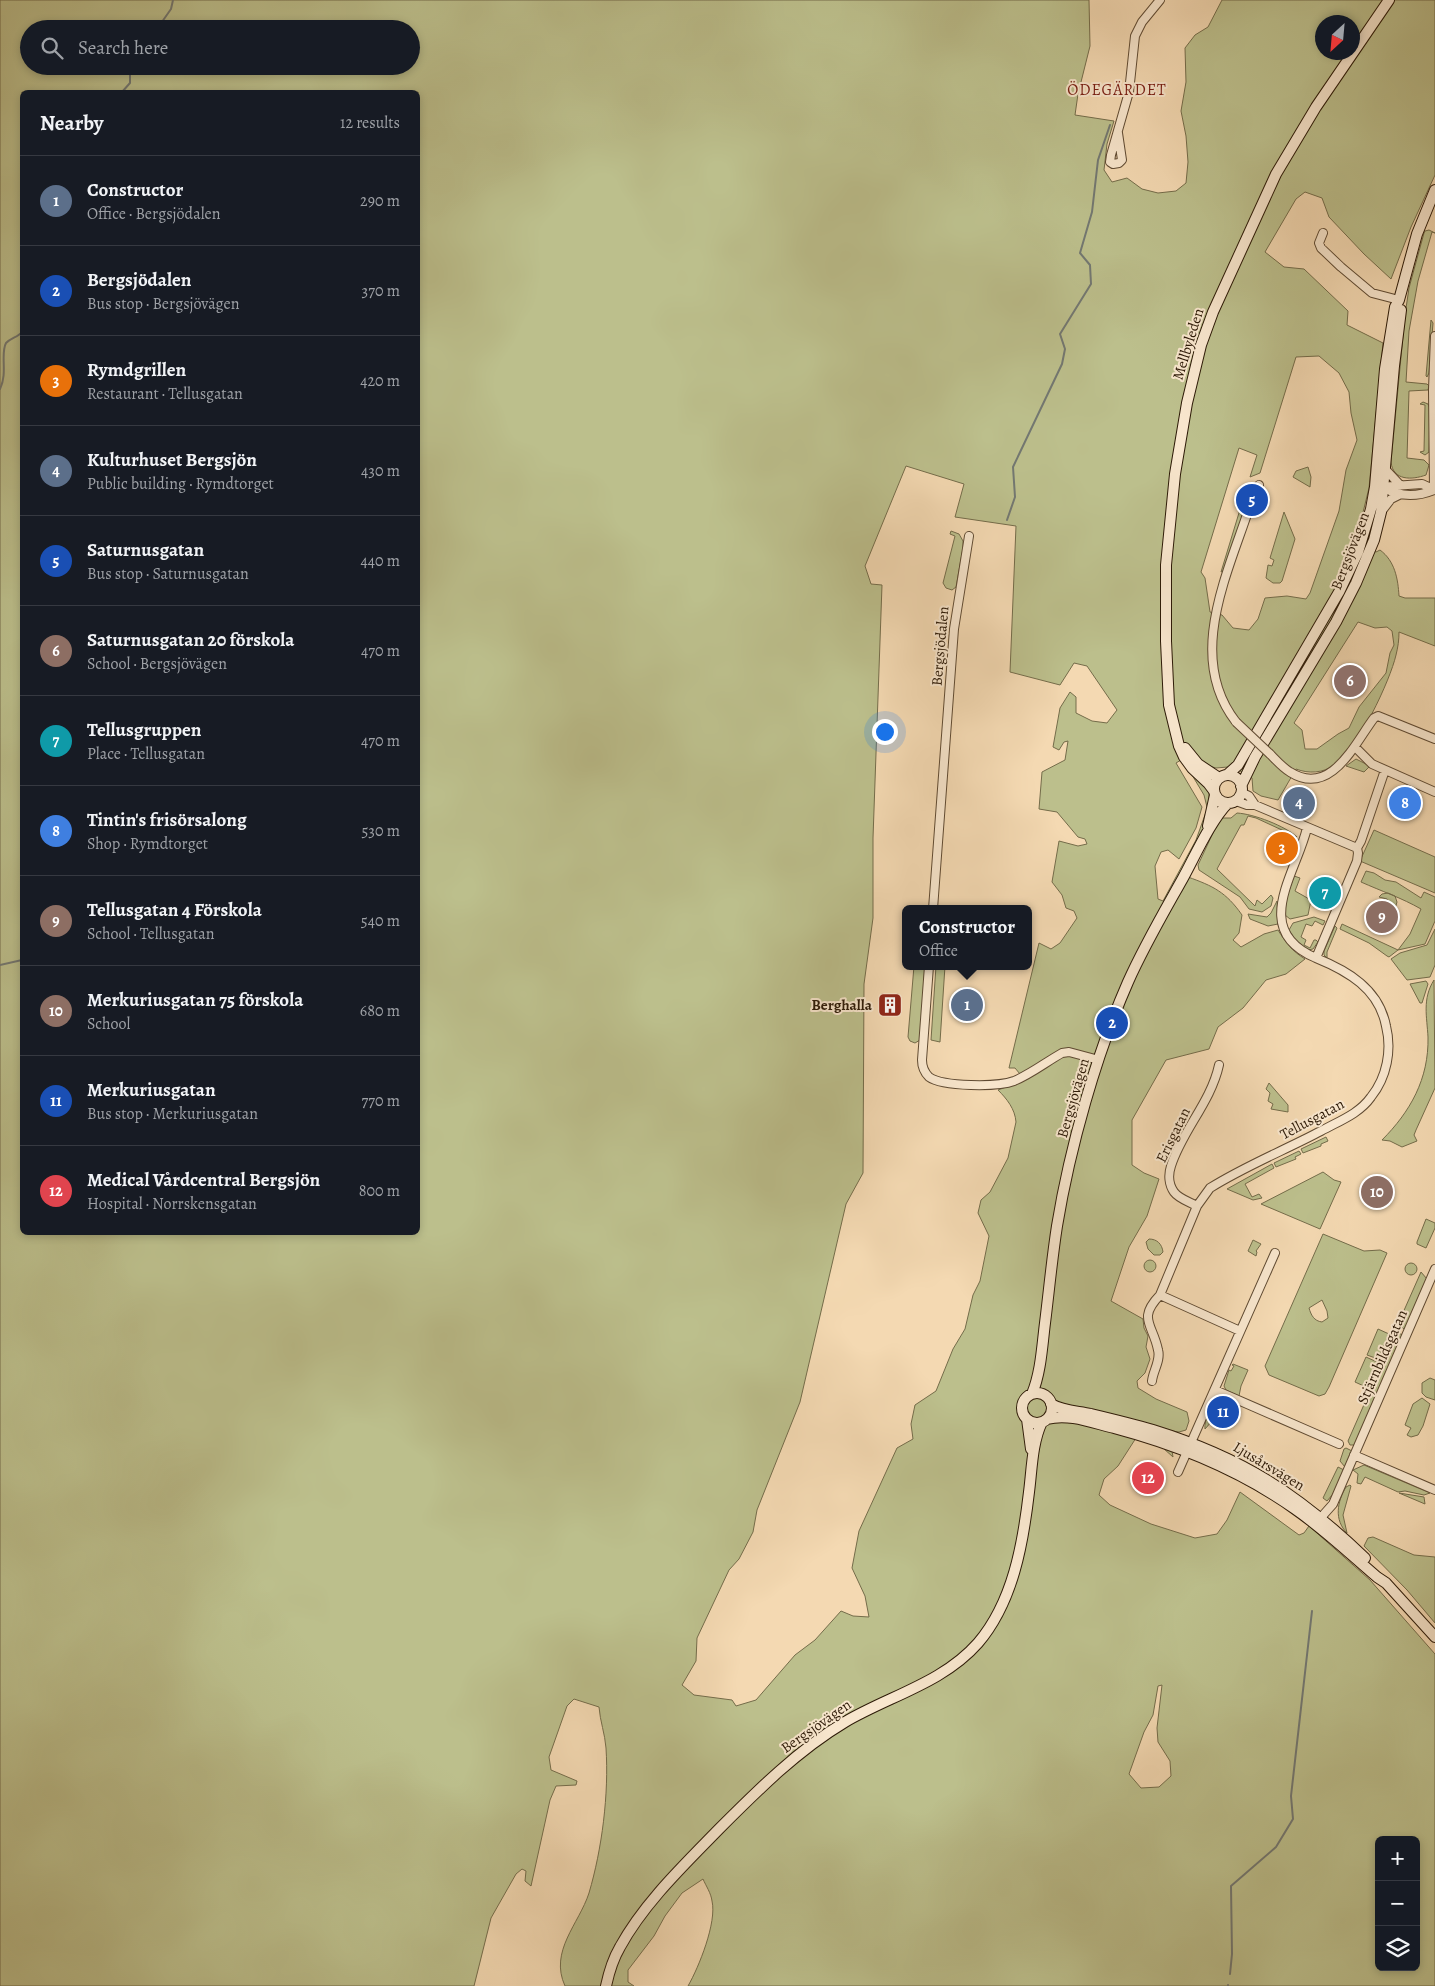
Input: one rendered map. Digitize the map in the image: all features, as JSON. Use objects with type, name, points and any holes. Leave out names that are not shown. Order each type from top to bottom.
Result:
[{"type":"main road","name":"Mellbyleden","points":[[1214,793],[1184,757],[1178,746],[1170,705],[1166,641],[1166,565],[1172,498],[1187,403],[1199,351],[1213,312],[1231,269],[1285,157],[1316,107],[1389,0]]},
{"type":"main road","name":"Bergsjövägen","points":[[1032,1470],[1030,1433],[1027,1419],[1022,1412],[1022,1404],[1032,1394],[1036,1384],[1042,1354],[1057,1226],[1074,1149],[1099,1060],[1132,974],[1219,814],[1237,796],[1255,758],[1349,597],[1374,540],[1381,512],[1379,487],[1386,369],[1395,307],[1399,300],[1417,234],[1435,190]]},
{"type":"main road","name":"Bergsjövägen","points":[[1203,842],[1215,784],[1238,765],[1347,578],[1364,536],[1371,509],[1386,470],[1394,366],[1401,308],[1399,300]]},
{"type":"main road","name":"Mellbyleden","points":[[1178,740],[1198,764],[1223,777]]},
{"type":"main road","points":[[1214,793],[1220,801],[1237,796],[1235,778],[1223,777]]},
{"type":"main road","name":"Bergsjövägen","points":[[606,1986],[611,1966],[620,1946],[658,1894],[699,1849],[773,1777],[811,1745],[836,1728],[870,1708],[942,1674],[978,1643],[1001,1607],[1012,1577],[1024,1529],[1036,1442],[1045,1420],[1051,1412],[1042,1373],[1042,1354]]},
{"type":"main road","points":[[1032,1394],[1040,1393],[1049,1400]]},
{"type":"main road","name":"Ljusårsvägen","points":[[1049,1400],[1063,1410],[1133,1424],[1189,1447]]},
{"type":"main road","name":"Ljusårsvägen","points":[[1045,1420],[1063,1417],[1080,1420],[1221,1454],[1260,1474],[1318,1521],[1376,1577],[1386,1583],[1435,1637]]},
{"type":"main road","points":[[1027,1419],[1034,1422],[1045,1420]]},
{"type":"street","points":[[1118,132],[1130,85],[1135,36],[1142,22],[1160,0]]},
{"type":"street","points":[[1323,233],[1320,243],[1321,248],[1341,267],[1372,293],[1399,300]]},
{"type":"street","points":[[1435,336],[1432,390],[1435,490]]},
{"type":"street","points":[[1386,470],[1400,485]]},
{"type":"street","points":[[1260,484],[1253,496],[1220,595],[1213,623],[1214,672],[1223,701],[1236,722],[1291,773],[1303,777],[1317,778],[1331,772],[1341,764],[1355,747],[1371,722],[1378,716],[1435,739]]},
{"type":"street","points":[[1379,487],[1422,484],[1435,490]]},
{"type":"street","points":[[1379,487],[1399,494],[1422,496],[1435,490]]},
{"type":"street","points":[[1381,512],[1391,499],[1399,494]]},
{"type":"street","name":"Bergsjödalen","points":[[933,905],[954,629],[969,536]]},
{"type":"street","points":[[1355,747],[1372,764],[1435,792]]},
{"type":"street","points":[[1316,958],[1357,861],[1357,848],[1361,842],[1385,770]]},
{"type":"street","points":[[1237,796],[1247,805],[1255,805],[1357,848]]},
{"type":"street","name":"Tellusgatan","points":[[1152,1381],[1158,1350],[1151,1330],[1148,1312],[1151,1305],[1160,1295],[1204,1193],[1212,1187],[1346,1119],[1371,1098],[1382,1078],[1387,1062],[1388,1037],[1386,1022],[1371,992],[1361,982],[1344,971],[1298,949],[1287,936],[1281,915],[1282,896],[1307,828]]},
{"type":"street","points":[[929,970],[922,1060],[924,1070],[931,1078],[945,1082],[990,1085],[1019,1079],[1062,1054],[1069,1052],[1099,1060]]},
{"type":"street","name":"Erisgatan","points":[[1198,1206],[1181,1198],[1174,1192],[1170,1182],[1170,1172],[1176,1154],[1202,1107],[1219,1065]]},
{"type":"street","points":[[1178,1472],[1275,1253]]},
{"type":"street","name":"Stjärnbildsgatan","points":[[1318,1521],[1333,1504],[1435,1269]]},
{"type":"street","points":[[1160,1295],[1240,1331]]},
{"type":"street","points":[[1215,1390],[1340,1444]]},
{"type":"street","points":[[1354,1455],[1435,1490]]},
{"type":"green space","points":[[0,0],[1089,0],[1090,46],[1078,94],[1075,115],[1114,121],[1107,144],[1104,170],[1112,182],[1127,178],[1142,189],[1158,193],[1176,191],[1186,183],[1188,162],[1186,136],[1181,111],[1186,82],[1185,48],[1195,35],[1208,27],[1222,0],[1435,0],[1435,175],[1411,227],[1391,279],[1329,217],[1322,198],[1305,192],[1296,199],[1265,252],[1284,267],[1304,269],[1348,311],[1347,325],[1383,343],[1369,488],[1355,545],[1363,547],[1378,496],[1375,521],[1367,548],[1376,552],[1380,550],[1389,559],[1397,577],[1399,596],[1405,598],[1435,598],[1435,646],[1399,632],[1393,667],[1372,714],[1353,745],[1344,757],[1326,770],[1306,772],[1296,769],[1278,800],[1261,796],[1253,791],[1252,778],[1230,765],[1228,767],[1216,768],[1206,765],[1214,778],[1211,782],[1186,757],[1176,763],[1202,807],[1196,828],[1179,859],[1168,850],[1161,852],[1155,866],[1158,899],[1163,901],[1196,840],[1206,812],[1205,824],[1188,877],[1218,891],[1236,907],[1242,915],[1239,933],[1233,940],[1241,947],[1264,934],[1278,930],[1296,953],[1305,959],[1286,974],[1266,980],[1243,1008],[1218,1027],[1209,1049],[1166,1060],[1132,1120],[1132,1165],[1144,1173],[1159,1179],[1147,1216],[1129,1247],[1111,1301],[1143,1319],[1144,1328],[1148,1336],[1146,1347],[1150,1359],[1145,1373],[1137,1381],[1138,1388],[1156,1399],[1187,1412],[1189,1421],[1186,1430],[1179,1432],[1145,1427],[1172,1451],[1173,1457],[1163,1448],[1136,1438],[1118,1466],[1104,1479],[1099,1495],[1110,1505],[1151,1524],[1195,1538],[1217,1534],[1227,1520],[1240,1492],[1299,1535],[1304,1533],[1309,1526],[1370,1580],[1435,1654],[1435,1986],[688,1986],[702,1956],[712,1920],[713,1910],[710,1892],[703,1879],[682,1893],[665,1916],[654,1936],[628,1970],[628,1982],[634,1986],[565,1986],[561,1973],[563,1949],[589,1893],[594,1876],[604,1821],[607,1766],[605,1738],[599,1707],[574,1699],[567,1706],[549,1757],[551,1770],[577,1781],[576,1785],[556,1786],[550,1800],[531,1886],[525,1881],[526,1871],[522,1869],[516,1874],[491,1918],[474,1986],[0,1986]],"holes":[[[1319,356],[1339,373],[1349,392],[1357,440],[1346,470],[1339,511],[1310,593],[1306,599],[1287,596],[1265,598],[1258,619],[1249,630],[1233,628],[1222,615],[1210,612],[1205,578],[1201,572],[1239,448],[1257,455],[1250,477],[1260,473],[1296,357]],[[906,466],[964,484],[955,517],[1016,526],[1010,672],[1060,685],[1074,663],[1087,666],[1117,710],[1107,723],[1092,721],[1076,713],[1076,697],[1070,692],[1060,708],[1053,747],[1059,750],[1064,742],[1068,741],[1065,760],[1042,772],[1039,809],[1057,812],[1078,837],[1085,839],[1087,844],[1078,846],[1059,841],[1052,882],[1062,895],[1066,908],[1074,911],[1077,918],[1060,943],[1051,949],[1039,943],[1009,1068],[1015,1068],[1025,1080],[998,1090],[1010,1105],[1016,1122],[1008,1158],[990,1192],[981,1200],[978,1213],[989,1236],[980,1281],[973,1295],[965,1329],[953,1349],[936,1391],[915,1405],[911,1424],[913,1439],[897,1448],[859,1531],[852,1568],[865,1596],[869,1617],[853,1616],[841,1611],[815,1640],[795,1655],[756,1700],[736,1706],[732,1700],[694,1695],[682,1685],[696,1661],[697,1638],[729,1570],[739,1559],[753,1532],[757,1510],[800,1402],[846,1204],[863,1173],[864,984],[873,918],[873,838],[882,585],[871,584],[865,566]],[[1358,622],[1375,628],[1387,627],[1392,631],[1394,645],[1390,653],[1386,673],[1359,707],[1349,728],[1317,749],[1305,749],[1302,730],[1294,723]],[[1162,1685],[1157,1728],[1158,1742],[1170,1761],[1171,1776],[1159,1787],[1141,1788],[1129,1774],[1144,1732],[1153,1715],[1158,1686]]]},
{"type":"green space","points":[[1429,230],[1435,233],[1432,232],[1418,281],[1409,331],[1406,382],[1427,384],[1429,386],[1428,390],[1409,391],[1407,458],[1424,460],[1429,465],[1426,475],[1404,478],[1395,473],[1391,462],[1405,315],[1409,288],[1424,233]]},
{"type":"green space","points":[[1431,320],[1433,323],[1429,373],[1427,377],[1426,376]]},
{"type":"green space","points":[[1423,402],[1428,404],[1430,408],[1429,452],[1425,455],[1420,452],[1424,451],[1425,405],[1420,404]]},
{"type":"green space","points":[[1308,467],[1311,477],[1310,487],[1293,477],[1296,471]]},
{"type":"green space","points":[[1242,503],[1245,505],[1245,510],[1225,570],[1221,572]]},
{"type":"green space","points":[[1284,512],[1295,539],[1282,581],[1280,583],[1273,583],[1266,578],[1268,565],[1272,566],[1274,560],[1270,558]]},
{"type":"green space","points":[[951,531],[959,534],[963,541],[956,587],[952,590],[946,588],[943,583],[955,536],[950,534]]},
{"type":"green space","points":[[1356,759],[1370,766],[1364,772],[1346,766]]},
{"type":"green space","points":[[1186,765],[1209,790],[1209,808],[1207,807],[1204,795]]},
{"type":"green space","points":[[1237,813],[1269,821],[1297,837],[1248,816],[1217,869],[1255,906],[1257,900],[1262,904],[1271,895],[1273,898],[1271,906],[1262,912],[1249,909],[1240,897],[1199,870],[1198,865],[1220,818],[1231,818]]},
{"type":"green space","points":[[1374,830],[1435,857],[1435,893],[1360,861]]},
{"type":"green space","points":[[1366,871],[1374,873],[1385,880],[1396,882],[1421,898],[1424,892],[1435,897],[1435,921],[1425,944],[1398,950],[1410,934],[1421,909],[1361,882]]},
{"type":"green space","points":[[1294,876],[1300,878],[1295,891],[1311,900],[1308,915],[1290,919],[1285,915],[1286,900]]},
{"type":"green space","points":[[1388,893],[1395,896],[1397,902],[1394,912],[1387,899],[1379,897],[1382,894]]},
{"type":"green space","points":[[1277,901],[1278,924],[1268,926],[1250,919],[1248,914],[1267,917]]},
{"type":"green space","points":[[1314,917],[1325,921],[1323,925],[1315,921],[1312,926],[1306,924],[1301,937],[1306,940],[1304,945],[1310,948],[1314,940],[1318,942],[1313,949],[1308,950],[1295,940],[1289,930],[1293,923]]},
{"type":"green space","points":[[1342,924],[1398,950],[1389,957],[1369,943],[1340,929]]},
{"type":"green space","points":[[1335,926],[1337,928],[1327,952],[1327,958],[1324,955],[1324,951]]},
{"type":"green space","points":[[1435,929],[1435,965],[1430,977],[1407,980],[1391,959],[1400,953],[1427,945]]},
{"type":"green space","points":[[914,970],[925,970],[920,1040],[915,1043],[910,1041],[908,1037]]},
{"type":"green space","points":[[936,970],[945,970],[940,1042],[931,1040]]},
{"type":"green space","points":[[1434,980],[1435,1088],[1414,1135],[1417,1141],[1402,1147],[1390,1141],[1382,1140],[1409,1106],[1421,1081],[1427,1052],[1427,1001],[1430,987]]},
{"type":"green space","points":[[1426,981],[1428,984],[1422,1003],[1420,1003],[1410,984]]},
{"type":"green space","points":[[1269,1083],[1288,1105],[1288,1112],[1271,1109],[1273,1104],[1268,1101],[1270,1093],[1266,1089]]},
{"type":"green space","points":[[1326,1137],[1328,1141],[1321,1144],[1321,1146],[1303,1153],[1301,1149]]},
{"type":"green space","points":[[1299,1151],[1301,1154],[1295,1157],[1296,1159],[1276,1167],[1274,1163]]},
{"type":"green space","points":[[1272,1164],[1274,1168],[1245,1184],[1252,1197],[1259,1194],[1262,1198],[1253,1200],[1227,1189]]},
{"type":"green space","points":[[1323,1172],[1334,1180],[1341,1182],[1320,1229],[1261,1204]]},
{"type":"green space","points":[[1426,1219],[1435,1223],[1435,1228],[1426,1248],[1417,1244],[1417,1242]]},
{"type":"green space","points":[[1323,1234],[1364,1251],[1380,1250],[1387,1253],[1325,1394],[1319,1396],[1269,1375],[1265,1366]],"holes":[[[1322,1300],[1328,1318],[1322,1322],[1313,1317],[1309,1308]]]},
{"type":"green space","points":[[1149,1239],[1160,1244],[1163,1252],[1160,1255],[1154,1255],[1148,1249],[1146,1242]]},
{"type":"green space","points":[[1253,1240],[1261,1244],[1256,1251],[1256,1256],[1248,1251]]},
{"type":"green space","points":[[1150,1260],[1156,1266],[1150,1272],[1144,1266]]},
{"type":"green space","points":[[1411,1263],[1417,1269],[1411,1275],[1405,1269]]},
{"type":"green space","points":[[1421,1272],[1427,1279],[1404,1329],[1398,1324]]},
{"type":"green space","points":[[1378,1329],[1389,1334],[1378,1359],[1367,1355]]},
{"type":"green space","points":[[1396,1332],[1403,1335],[1355,1445],[1350,1445],[1348,1441]]},
{"type":"green space","points":[[1366,1357],[1377,1362],[1366,1387],[1355,1382]]},
{"type":"green space","points":[[1233,1364],[1248,1370],[1239,1396],[1226,1390],[1224,1386],[1229,1370],[1231,1371],[1234,1366]]},
{"type":"green space","points":[[1430,1378],[1435,1380],[1435,1400],[1426,1397],[1422,1393],[1422,1383]]},
{"type":"green space","points":[[1218,1398],[1223,1400],[1225,1406],[1205,1429],[1208,1412]]},
{"type":"green space","points":[[1422,1398],[1430,1404],[1418,1435],[1411,1437],[1407,1435],[1411,1428],[1405,1425],[1413,1404]]},
{"type":"green space","points":[[1346,1448],[1352,1451],[1345,1467],[1340,1461]]},
{"type":"green space","points":[[1364,1465],[1430,1493],[1424,1495],[1405,1491],[1398,1492],[1365,1477],[1361,1484],[1357,1483],[1358,1474],[1353,1470]]},
{"type":"green space","points":[[1338,1467],[1344,1470],[1333,1494],[1327,1501],[1323,1498]]},
{"type":"green space","points":[[1350,1485],[1343,1515],[1347,1533],[1340,1522],[1338,1511],[1343,1493],[1346,1487]]},
{"type":"green space","points":[[1399,1493],[1424,1497],[1425,1504]]},
{"type":"green space","points":[[1373,1537],[1414,1555],[1435,1557],[1435,1623],[1407,1590],[1364,1546],[1368,1538]]},
{"type":"waterway","points":[[163,20],[171,9],[173,0]]},
{"type":"waterway","points":[[124,90],[130,83],[130,75]]},
{"type":"waterway","points":[[1007,520],[1015,497],[1013,467],[1062,364],[1065,349],[1060,334],[1091,284],[1090,265],[1080,253],[1092,212],[1098,160],[1110,125]]},
{"type":"waterway","points":[[0,389],[3,377],[4,347],[6,343],[20,334]]},
{"type":"waterway","points":[[0,965],[20,960]]},
{"type":"waterway","points":[[1230,1974],[1232,1954],[1231,1886],[1276,1847],[1293,1819],[1291,1796],[1312,1611]]},
{"type":"place","name":"Saturnusgatan","points":[[1252,500]]},
{"type":"place","name":"Saturnusgatan 20 förskola","points":[[1350,681]]},
{"type":"place","name":"Kulturhuset Bergsjön","points":[[1299,803]]},
{"type":"place","name":"Tintin's frisörsalong","points":[[1405,803]]},
{"type":"place","name":"Rymdgrillen","points":[[1282,848]]},
{"type":"place","name":"Tellusgruppen","points":[[1325,893]]},
{"type":"place","name":"Tellusgatan 4 Förskola","points":[[1382,917]]},
{"type":"place","name":"Berghalla","points":[[890,1005]]},
{"type":"place","name":"Constructor","points":[[967,1005]]},
{"type":"place","name":"Bergsjödalen","points":[[1112,1023]]},
{"type":"place","name":"Merkuriusgatan 75 förskola","points":[[1377,1192]]},
{"type":"place","name":"Merkuriusgatan","points":[[1223,1412]]},
{"type":"place","name":"Medical Vårdcentral Bergsjön","points":[[1148,1478]]},
{"type":"district","name":"ÖDEGÄRDET","points":[[1117,90]]}]
